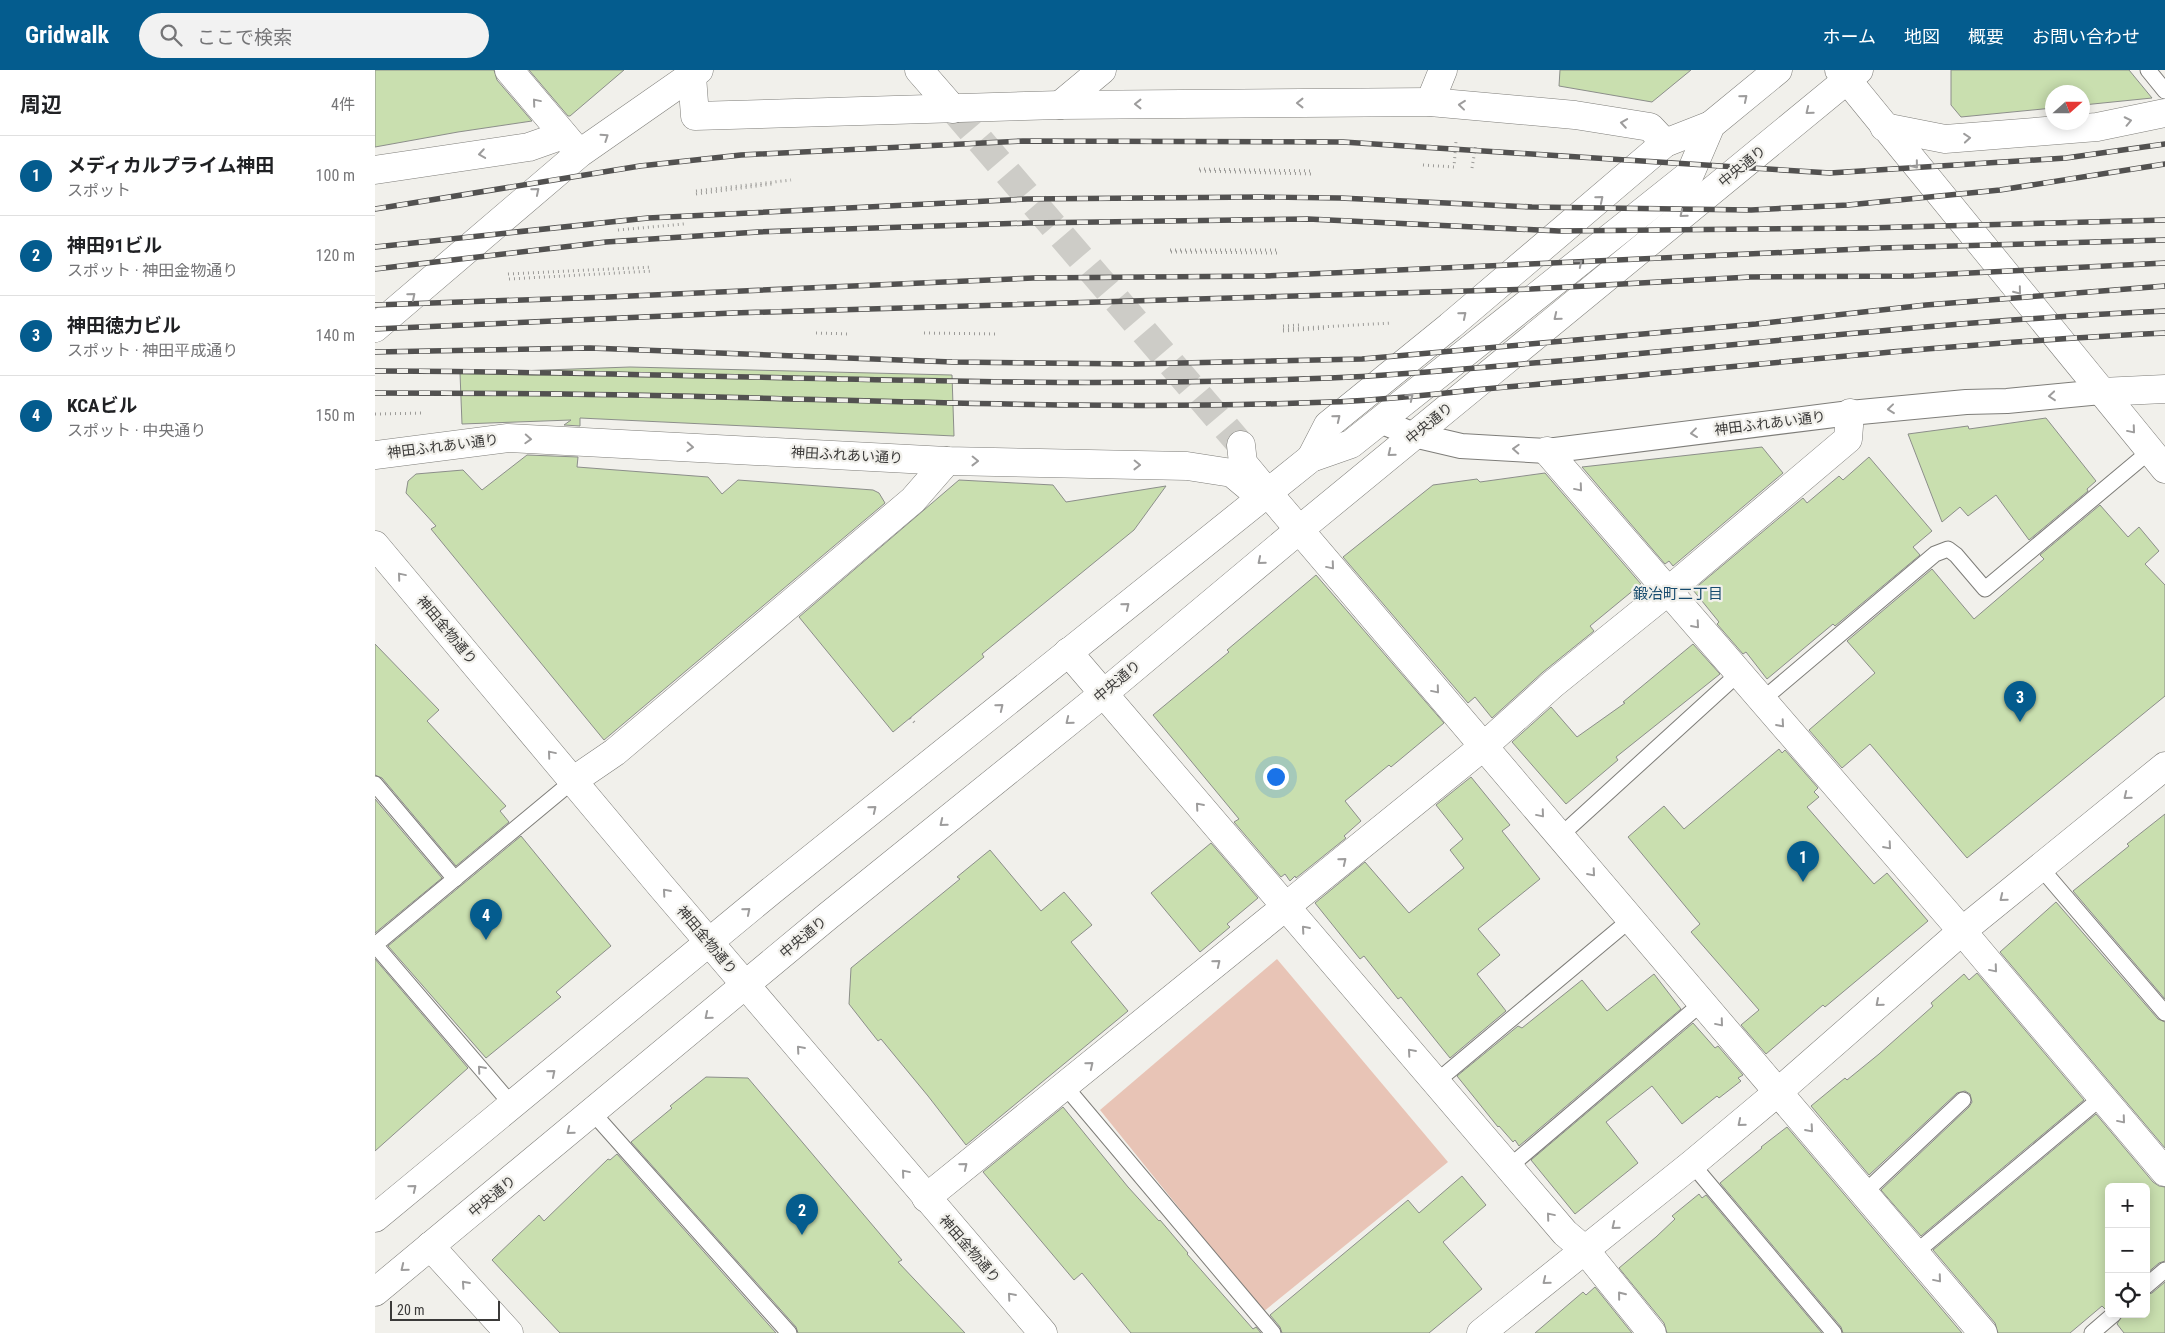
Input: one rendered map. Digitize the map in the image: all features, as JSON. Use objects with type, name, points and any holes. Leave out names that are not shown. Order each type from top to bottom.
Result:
[{"type":"main road","points":[[509,70],[571,144]]},
{"type":"main road","points":[[919,70],[953,109]]},
{"type":"main road","points":[[1060,105],[1102,70]]},
{"type":"main road","points":[[1430,102],[1443,70]]},
{"type":"main road","points":[[1311,458],[1328,425],[1450,326],[1665,143],[1711,125],[1778,70]]},
{"type":"main road","points":[[375,328],[571,144],[696,73]]},
{"type":"main road","points":[[696,73],[695,116],[1060,105],[1430,102],[1575,115],[1651,127],[1665,143]]},
{"type":"main road","points":[[1848,73],[1884,127],[2158,460]]},
{"type":"main road","name":"中央通り","points":[[375,1292],[745,985],[1103,694],[1848,73]]},
{"type":"main road","points":[[1884,127],[1945,140],[2097,127],[2165,113]]},
{"type":"main road","points":[[377,1212],[513,1106],[709,943],[1311,458],[1351,444],[1690,174],[1711,125]]},
{"type":"main road","points":[[375,170],[529,147],[571,144]]},
{"type":"main road","name":"神田ふれあい通り","points":[[2101,392],[2165,389]]},
{"type":"main road","points":[[926,1198],[1484,746],[1553,684],[1667,592],[1848,439],[1850,413]]},
{"type":"main road","name":"神田ふれあい通り","points":[[375,455],[509,438],[947,460],[1187,466],[1232,473],[1265,495],[1299,530],[1983,1333]]},
{"type":"main road","points":[[1241,445],[1243,464],[1265,495]]},
{"type":"main road","points":[[1547,451],[1761,701],[1962,931],[2165,1172]]},
{"type":"main road","points":[[574,780],[615,752],[906,506],[947,460]]},
{"type":"main road","name":"神田金物通り","points":[[375,546],[574,780],[709,943],[1043,1333]]},
{"type":"main road","points":[[1068,652],[1565,1233],[1585,1250],[1652,1333]]},
{"type":"main road","points":[[1481,1333],[1692,1164],[1778,1092],[1962,931],[2163,771]]},
{"type":"main road","points":[[430,1246],[509,1333]]},
{"type":"street","name":"神田ふれあい通り","points":[[1380,421],[1414,435],[1461,446],[1547,451],[1850,413],[2101,392]]},
{"type":"lane","points":[[2148,70],[2165,91]]},
{"type":"lane","points":[[1761,701],[1935,554],[1948,549],[1985,589],[2158,460]]},
{"type":"lane","points":[[1560,836],[1738,674]]},
{"type":"lane","points":[[513,1106],[375,945],[574,780]]},
{"type":"lane","points":[[375,784],[455,879]]},
{"type":"lane","points":[[2040,867],[2165,1013]]},
{"type":"lane","points":[[1436,1082],[1631,919]]},
{"type":"lane","points":[[1509,1167],[1702,1003]]},
{"type":"lane","points":[[1064,1085],[1273,1333]]},
{"type":"lane","points":[[1915,1253],[2102,1097]]},
{"type":"lane","points":[[1864,1193],[1963,1100]]},
{"type":"lane","points":[[593,1113],[789,1333]]},
{"type":"lane","points":[[1692,1164],[1834,1333]]},
{"type":"lane","points":[[2150,1283],[2165,1270]]},
{"type":"lane","points":[[2092,1333],[2109,1318]]},
{"type":"path","points":[[1423,164],[1454,167],[1456,141]]},
{"type":"path","points":[[1472,168],[1476,144]]},
{"type":"path","points":[[1200,170],[1312,172]]},
{"type":"path","points":[[696,193],[791,181]]},
{"type":"path","points":[[618,230],[684,224]]},
{"type":"path","points":[[1171,251],[1278,252]]},
{"type":"path","points":[[509,277],[653,269]]},
{"type":"path","points":[[1283,329],[1392,323]]},
{"type":"path","points":[[816,332],[850,333]]},
{"type":"path","points":[[925,332],[999,333]]},
{"type":"path","points":[[910,718],[916,724]]},
{"type":"shaded area","points":[[1277,959],[1448,1162],[1263,1312],[1100,1110]]},
{"type":"building","points":[[375,70],[494,70],[497,80],[532,121],[375,147]]},
{"type":"building","points":[[529,70],[624,70],[568,116]]},
{"type":"building","points":[[1560,70],[1691,70],[1652,102],[1559,86]]},
{"type":"building","points":[[1951,70],[2129,70],[2152,98],[2090,104],[2090,85],[2045,85],[2045,109],[1961,117],[1951,105]]},
{"type":"building","points":[[630,367],[952,375],[954,436],[580,418],[580,426],[564,425],[571,420],[462,424],[460,373]]},
{"type":"building","points":[[2046,418],[2096,481],[2087,489],[2088,491],[2029,540],[1996,495],[1968,516],[1960,507],[1942,522],[1908,434],[1968,426],[1969,429]]},
{"type":"building","points":[[1762,447],[1783,473],[1673,566],[1669,561],[1665,564],[1582,467]]},
{"type":"building","points":[[527,455],[578,457],[577,467],[708,477],[722,494],[738,480],[873,490],[879,493],[885,503],[604,740],[431,529],[436,526],[406,493],[408,481],[416,474],[463,470],[482,490]]},
{"type":"building","points":[[1869,457],[1932,531],[1913,547],[1920,555],[1835,626],[1833,624],[1767,679],[1746,652],[1743,654],[1717,624],[1719,622],[1693,590],[1803,498],[1807,503],[1839,476],[1843,480]]},
{"type":"building","points":[[1545,473],[1641,584],[1590,626],[1594,631],[1543,672],[1492,718],[1475,697],[1468,703],[1343,557],[1433,485],[1477,479],[1480,482]]},
{"type":"building","points":[[959,480],[1053,485],[1066,502],[1166,486],[1134,530],[982,654],[984,657],[893,732],[799,617]]},
{"type":"building","points":[[2100,505],[2128,537],[2139,527],[2159,551],[2145,564],[2165,585],[2165,696],[1967,858],[1870,744],[1842,768],[1809,730],[1875,673],[1847,641],[1932,569],[1974,619],[2044,559],[2040,555]]},
{"type":"building","points":[[1316,575],[1444,723],[1391,767],[1389,765],[1345,801],[1361,821],[1344,836],[1346,838],[1290,881],[1285,874],[1281,877],[1234,822],[1239,819],[1153,715],[1229,652],[1227,650]]},
{"type":"building","points":[[375,644],[439,710],[427,721],[506,806],[500,811],[509,822],[456,866],[382,778],[375,775]]},
{"type":"building","points":[[1693,644],[1720,674],[1616,757],[1618,760],[1566,804],[1512,742],[1551,707],[1577,737],[1625,703],[1623,702]]},
{"type":"building","points":[[1779,749],[1782,753],[1785,750],[1818,788],[1814,792],[1819,797],[1807,807],[1874,884],[1887,873],[1928,921],[1825,1007],[1823,1005],[1766,1054],[1741,1025],[1759,1010],[1691,932],[1700,924],[1628,837],[1664,806],[1684,829]]},
{"type":"building","points":[[1471,777],[1510,825],[1502,831],[1540,879],[1478,929],[1500,955],[1477,974],[1506,1011],[1450,1058],[1401,997],[1398,999],[1364,956],[1360,959],[1315,903],[1365,862],[1409,913],[1464,868],[1450,850],[1463,839],[1436,805]]},
{"type":"building","points":[[375,799],[442,878],[375,933]]},
{"type":"building","points":[[2165,814],[2165,999],[2073,891]]},
{"type":"building","points":[[521,836],[611,946],[556,992],[561,997],[486,1058],[388,946]]},
{"type":"building","points":[[1211,843],[1258,898],[1227,924],[1230,927],[1200,952],[1151,893]]},
{"type":"building","points":[[990,850],[1041,911],[1064,892],[1092,925],[1071,942],[1128,1011],[966,1145],[881,1039],[878,1041],[849,1004],[851,968],[960,879],[957,877]]},
{"type":"building","points":[[2056,902],[2158,1019],[2165,1022],[2165,1148],[2000,952]]},
{"type":"building","points":[[375,959],[468,1068],[375,1151]]},
{"type":"building","points":[[1977,973],[2084,1100],[1921,1236],[1881,1190],[1969,1107],[1972,1102],[1970,1094],[1965,1091],[1957,1093],[1869,1175],[1811,1106],[1845,1078],[1847,1080],[1879,1054],[1933,1006],[1931,1003],[1964,974],[1969,980]]},
{"type":"building","points":[[1654,974],[1681,1009],[1519,1146],[1515,1140],[1513,1142],[1498,1127],[1457,1076],[1518,1026],[1522,1028],[1582,980],[1607,1011]]},
{"type":"building","points":[[1693,1023],[1715,1048],[1718,1046],[1743,1075],[1738,1078],[1741,1081],[1719,1098],[1717,1096],[1682,1124],[1652,1086],[1606,1122],[1638,1163],[1575,1214],[1531,1160]]},
{"type":"building","points":[[706,1077],[748,1078],[902,1260],[898,1262],[965,1333],[798,1333],[796,1327],[631,1142],[672,1108],[670,1106]]},
{"type":"building","points":[[1063,1107],[1128,1187],[1160,1220],[1187,1254],[1253,1329],[1256,1327],[1261,1333],[1131,1333],[1082,1273],[1074,1280],[983,1172]]},
{"type":"building","points":[[2096,1114],[2153,1182],[2165,1187],[2165,1261],[2159,1263],[2150,1271],[2150,1183],[2105,1183],[2105,1309],[2102,1306],[2070,1333],[1998,1333],[1995,1323],[1933,1250]]},
{"type":"building","points":[[1787,1127],[1962,1333],[1843,1333],[1841,1327],[1720,1183]]},
{"type":"building","points":[[617,1154],[776,1333],[560,1333],[492,1260],[539,1215],[544,1221],[608,1159],[610,1160]]},
{"type":"building","points":[[1462,1176],[1486,1205],[1443,1242],[1482,1289],[1429,1333],[1282,1333],[1280,1327],[1270,1315],[1408,1200],[1419,1213]]},
{"type":"building","points":[[1699,1194],[1702,1198],[1706,1195],[1822,1333],[1667,1333],[1664,1323],[1619,1268],[1656,1237],[1675,1219],[1672,1216]]},
{"type":"building","points":[[2165,1282],[2165,1333],[2124,1333],[2117,1324],[2121,1318],[2150,1318],[2150,1294]]},
{"type":"building","points":[[1595,1287],[1632,1333],[1535,1333],[1583,1292],[1586,1295]]},
{"type":"tunnel","points":[[953,109],[1241,445]]},
{"type":"railway","points":[[375,209],[640,166],[741,155],[1023,141],[1343,142],[1830,173],[2066,158],[2165,144]]},
{"type":"railway","points":[[375,247],[648,218],[1027,199],[1340,198],[1532,207],[1751,210],[1848,205],[2000,190],[2165,164]]},
{"type":"railway","points":[[375,269],[606,242],[758,232],[1029,223],[1308,219],[1559,231],[1867,228],[2165,220]]},
{"type":"railway","points":[[375,305],[608,297],[1033,278],[1264,276],[1882,248],[2165,240]]},
{"type":"railway","points":[[375,329],[733,313],[1531,289],[1750,277],[1911,276],[2165,263]]},
{"type":"railway","points":[[375,352],[590,348],[952,362],[1136,364],[1362,359],[1756,324],[1926,305],[2165,286]]},
{"type":"railway","points":[[375,371],[1091,382],[1330,378],[1546,362],[1932,326],[2165,311]]},
{"type":"railway","points":[[375,393],[631,395],[1100,405],[1330,402],[1922,349],[2165,333]]},
{"type":"place","name":"神田徳力ビル","points":[[2020,722]]},
{"type":"place","name":"メディカルプライム神田","points":[[1803,882]]},
{"type":"place","name":"KCAビル","points":[[486,940]]},
{"type":"place","name":"神田91ビル","points":[[802,1235]]},
{"type":"district","name":"鍛冶町二丁目","points":[[1678,594]]}]
